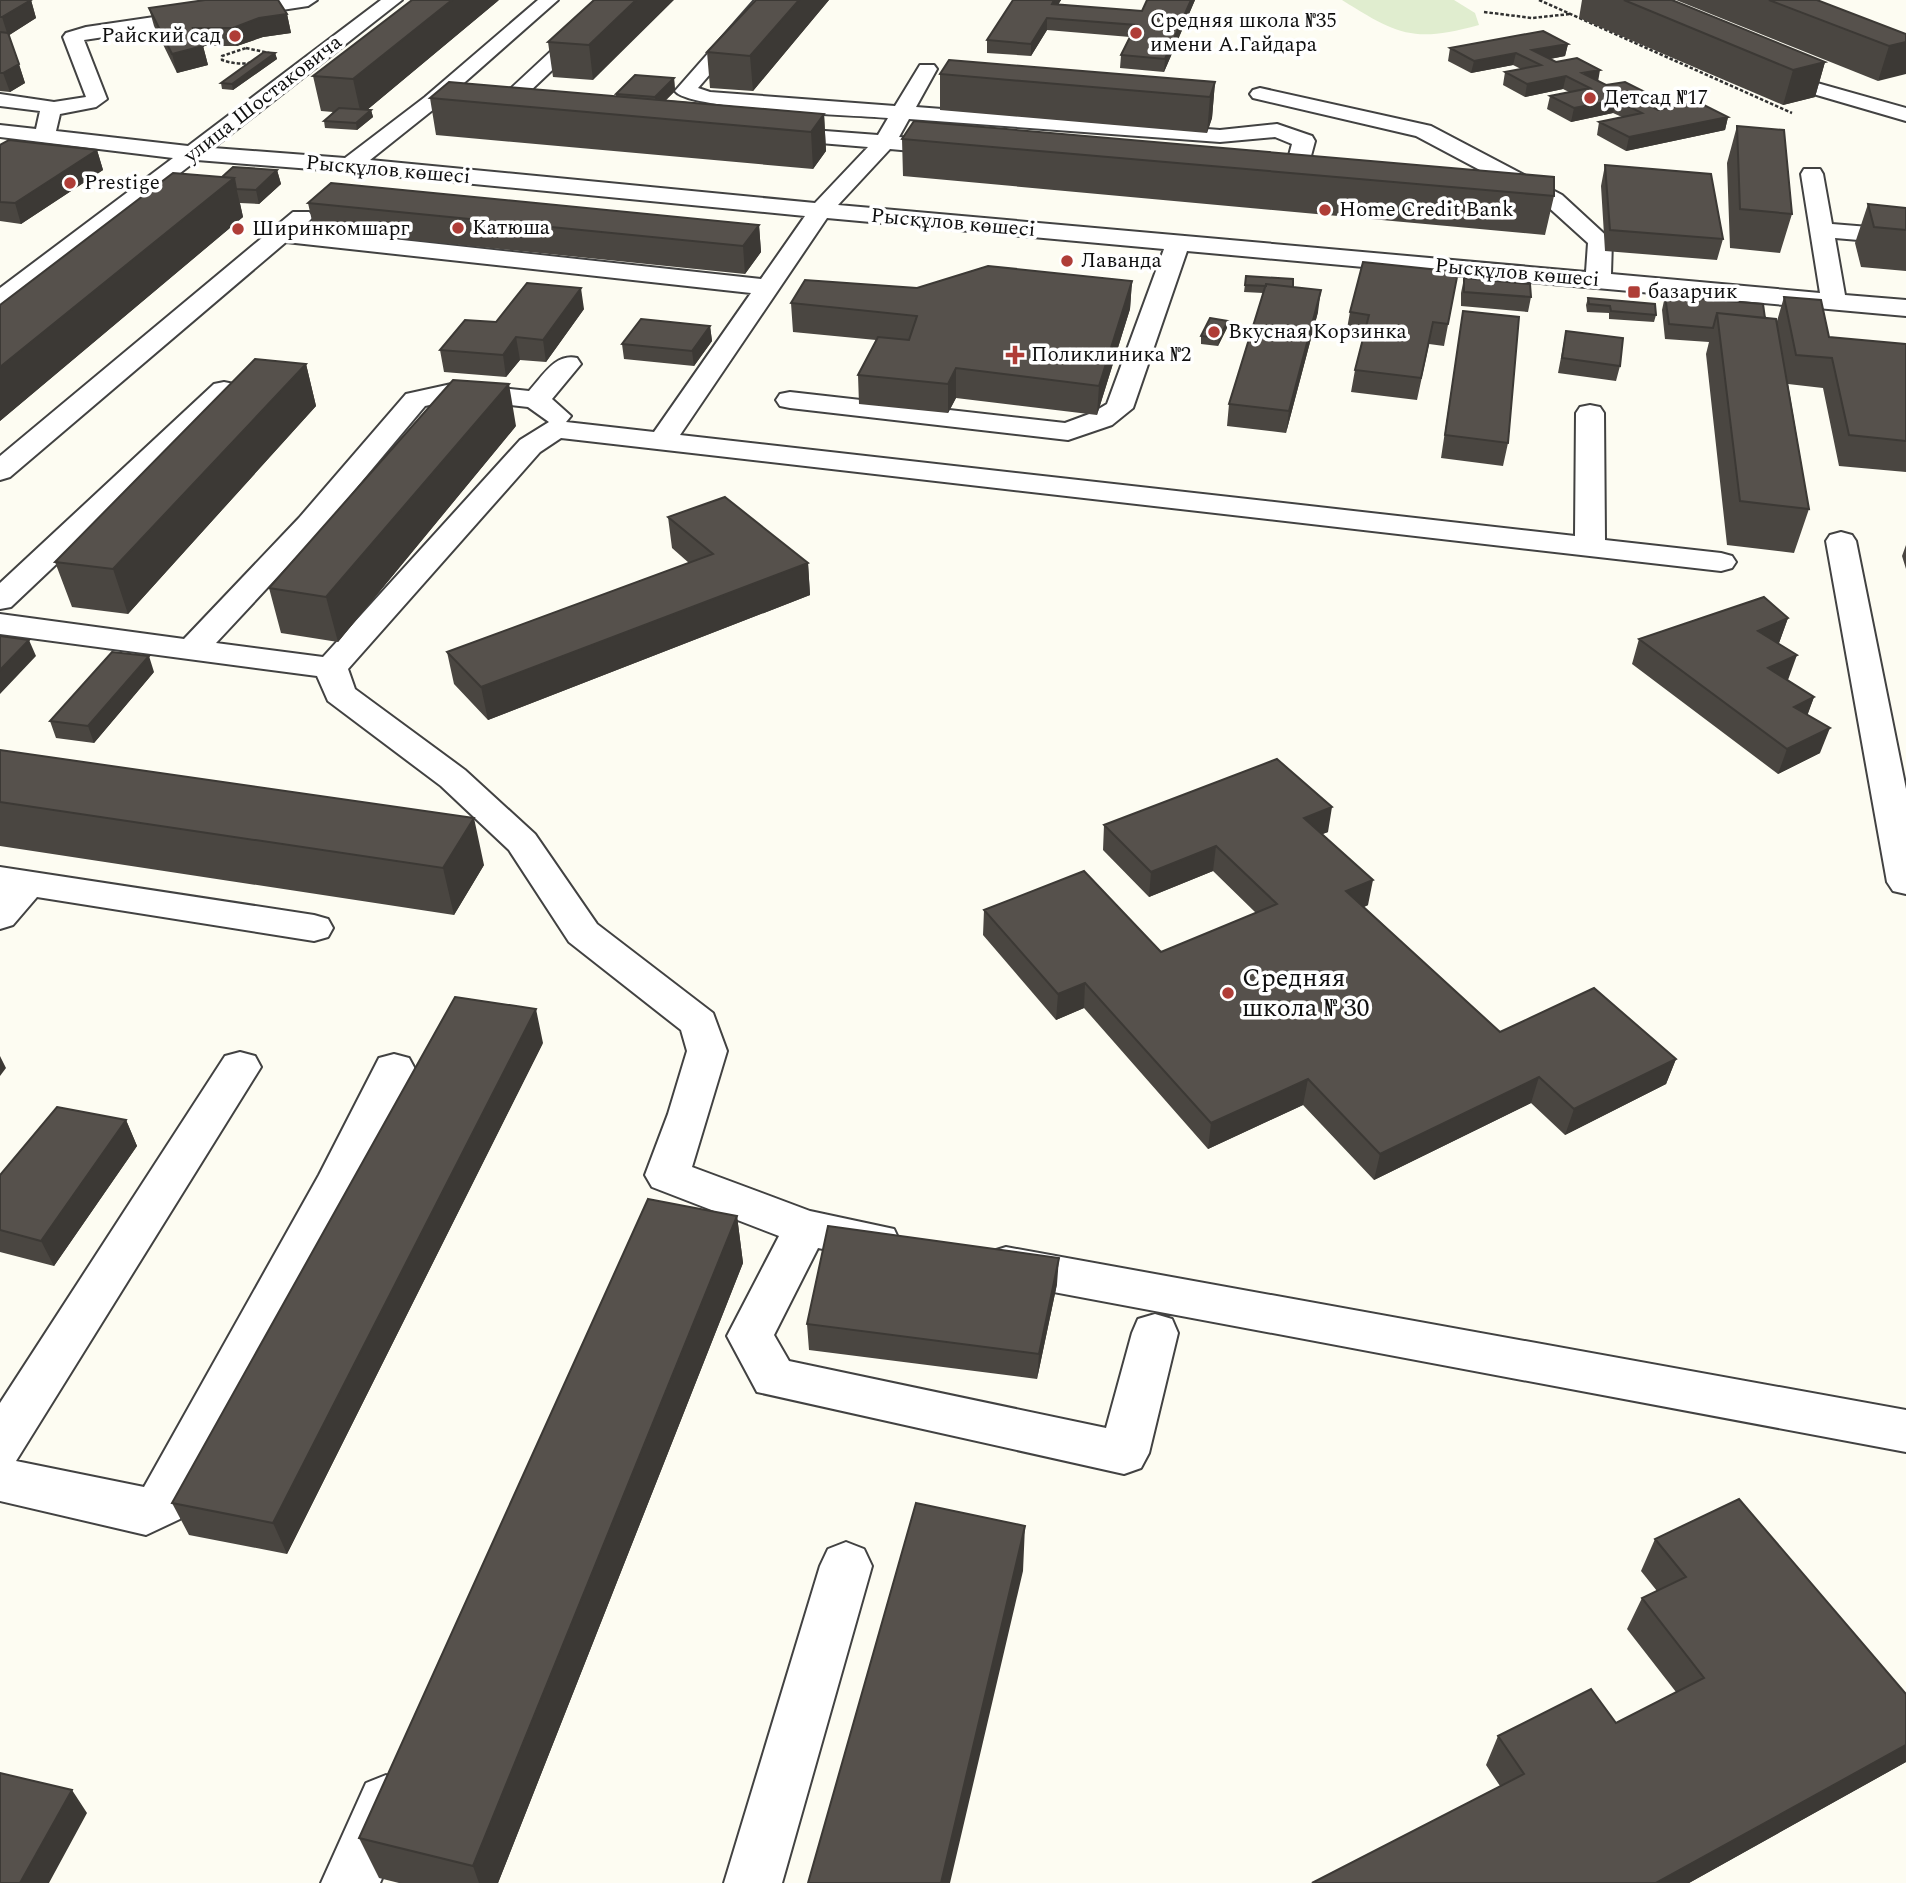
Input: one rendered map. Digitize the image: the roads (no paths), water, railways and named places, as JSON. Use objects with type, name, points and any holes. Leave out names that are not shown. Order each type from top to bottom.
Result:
[{"type":"street","points":[[0,100],[44,105],[51,109],[89,103],[97,99],[73,37],[308,0]]},
{"type":"street","name":"улица Шостаковича","points":[[0,300],[393,0]]},
{"type":"street","points":[[350,172],[549,0]]},
{"type":"street","points":[[499,110],[617,0]]},
{"type":"street","points":[[765,0],[685,91],[708,98],[1220,136],[1277,130],[1320,137]]},
{"type":"street","points":[[1747,60],[1810,87],[1906,115]]},
{"type":"street","points":[[1816,68],[1842,78],[1879,108]]},
{"type":"street","points":[[662,441],[820,211],[885,142],[927,69]]},
{"type":"street","points":[[1259,94],[1423,131],[1554,200],[1600,241],[1598,280]]},
{"type":"street","points":[[432,101],[527,112]]},
{"type":"street","points":[[44,136],[51,109]]},
{"type":"street","name":"Рысқұлов көшесі","points":[[0,131],[350,172],[1178,242],[1906,308]]},
{"type":"street","points":[[747,131],[980,150]]},
{"type":"street","points":[[1293,134],[1304,141],[1294,178]]},
{"type":"street","points":[[1375,141],[1457,149]]},
{"type":"street","points":[[1812,174],[1835,302]]},
{"type":"street","points":[[1266,175],[1321,180]]},
{"type":"street","points":[[1499,195],[1554,200]]},
{"type":"street","points":[[1,469],[321,201]]},
{"type":"street","points":[[1822,230],[1906,237]]},
{"type":"street","points":[[282,234],[767,287]]},
{"type":"street","points":[[790,400],[1068,432],[1102,419],[1119,408],[1178,242]]},
{"type":"street","points":[[536,400],[568,364]]},
{"type":"street","points":[[0,600],[224,390]]},
{"type":"street","points":[[192,648],[310,524],[416,400],[456,391],[536,400],[578,432]]},
{"type":"street","points":[[1590,413],[1590,547]]},
{"type":"street","points":[[331,668],[530,446],[556,429],[1721,562]]},
{"type":"street","points":[[1841,541],[1901,829],[1906,882]]},
{"type":"street","points":[[0,624],[331,668]]},
{"type":"street","points":[[331,668],[340,694],[453,778],[522,842],[583,933],[699,1023],[707,1051],[689,1114],[658,1194],[806,1228],[916,1249]]},
{"type":"street","points":[[0,916],[14,881],[314,928]]},
{"type":"street","points":[[0,1445],[240,1067]]},
{"type":"street","points":[[0,1479],[146,1512],[162,1503],[338,1181],[394,1069]]},
{"type":"street","points":[[806,1228],[750,1336],[774,1378],[1124,1453],[1155,1333]]},
{"type":"street","points":[[971,1259],[1906,1431]]},
{"type":"street","points":[[753,1883],[846,1566]]},
{"type":"street","points":[[350,1883],[407,1757]]},
{"type":"place","name":"Средняя школа №35 имени А.Гайдара","points":[[1136,33]]},
{"type":"place","name":"Райский сад","points":[[235,36]]},
{"type":"place","name":"Детсад №17","points":[[1590,98]]},
{"type":"place","name":"Prestige","points":[[70,183]]},
{"type":"place","name":"Home Credit Bank","points":[[1325,210]]},
{"type":"place","name":"Катюша","points":[[458,228]]},
{"type":"place","name":"Ширинкомшарг","points":[[238,229]]},
{"type":"place","name":"Лаванда","points":[[1067,261]]},
{"type":"place","name":"базарчик","points":[[1634,292]]},
{"type":"place","name":"Вкусная Корзинка","points":[[1214,332]]},
{"type":"place","name":"Поликлиника №2","points":[[1015,355]]},
{"type":"place","name":"Средняя школа № 30","points":[[1228,993]]}]
